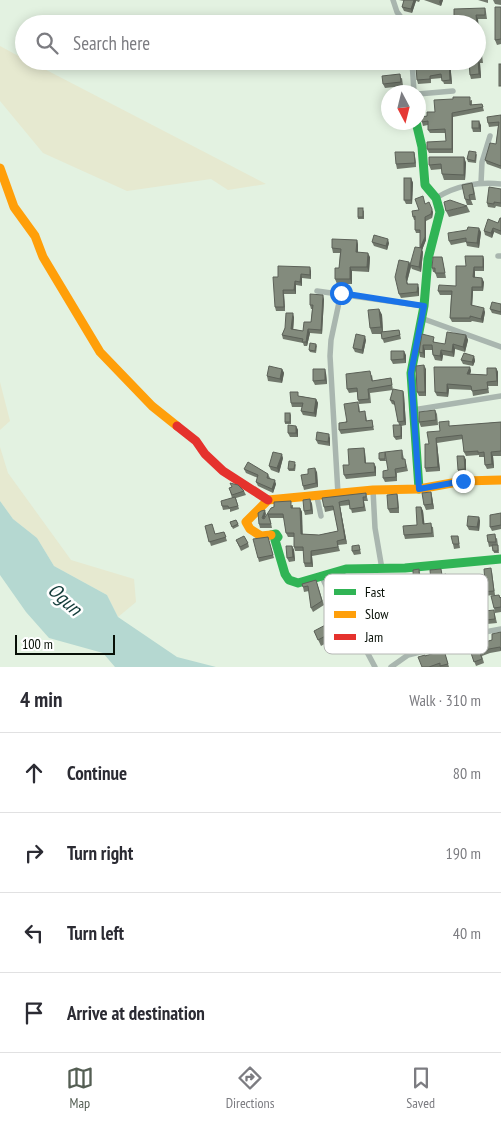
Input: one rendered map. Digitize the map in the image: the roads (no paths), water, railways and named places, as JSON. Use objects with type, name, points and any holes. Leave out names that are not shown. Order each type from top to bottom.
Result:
[{"type":"street","points":[[393,0],[399,15]]},
{"type":"street","points":[[413,70],[414,85]]},
{"type":"street","points":[[426,93],[453,91]]},
{"type":"street","points":[[418,130],[422,147],[425,185],[436,198],[440,212],[428,259],[424,306],[420,318],[411,373],[419,489]]},
{"type":"street","points":[[481,183],[482,162],[490,136]]},
{"type":"street","points":[[0,168],[14,207],[35,236],[44,257],[100,352],[152,406],[196,441],[205,454],[223,471],[268,500],[317,497],[373,490],[419,489],[463,481],[501,480]]},
{"type":"street","points":[[436,198],[450,190],[481,183],[501,184]]},
{"type":"street","points":[[317,291],[424,306]]},
{"type":"street","points":[[338,494],[330,356],[331,340],[341,293]]},
{"type":"street","points":[[420,318],[501,346]]},
{"type":"street","points":[[413,410],[501,396]]},
{"type":"street","points":[[373,490],[375,528],[382,569]]},
{"type":"street","points":[[317,497],[321,516]]},
{"type":"street","points":[[268,500],[247,519],[247,526],[262,536],[276,534],[278,537],[275,540],[285,574],[289,580],[298,583],[324,574]]},
{"type":"street","points":[[324,574],[346,569],[382,569],[501,559]]},
{"type":"street","points":[[320,575],[324,583]]},
{"type":"street","points":[[488,631],[501,629]]},
{"type":"street","points":[[368,654],[375,667]]},
{"type":"street","points":[[391,667],[412,654]]},
{"type":"water","name":"Ogun","points":[[0,501],[13,519],[37,538],[54,566],[107,595],[118,617],[177,657],[216,667],[115,667],[103,653],[49,638],[26,612],[0,575]]}]
